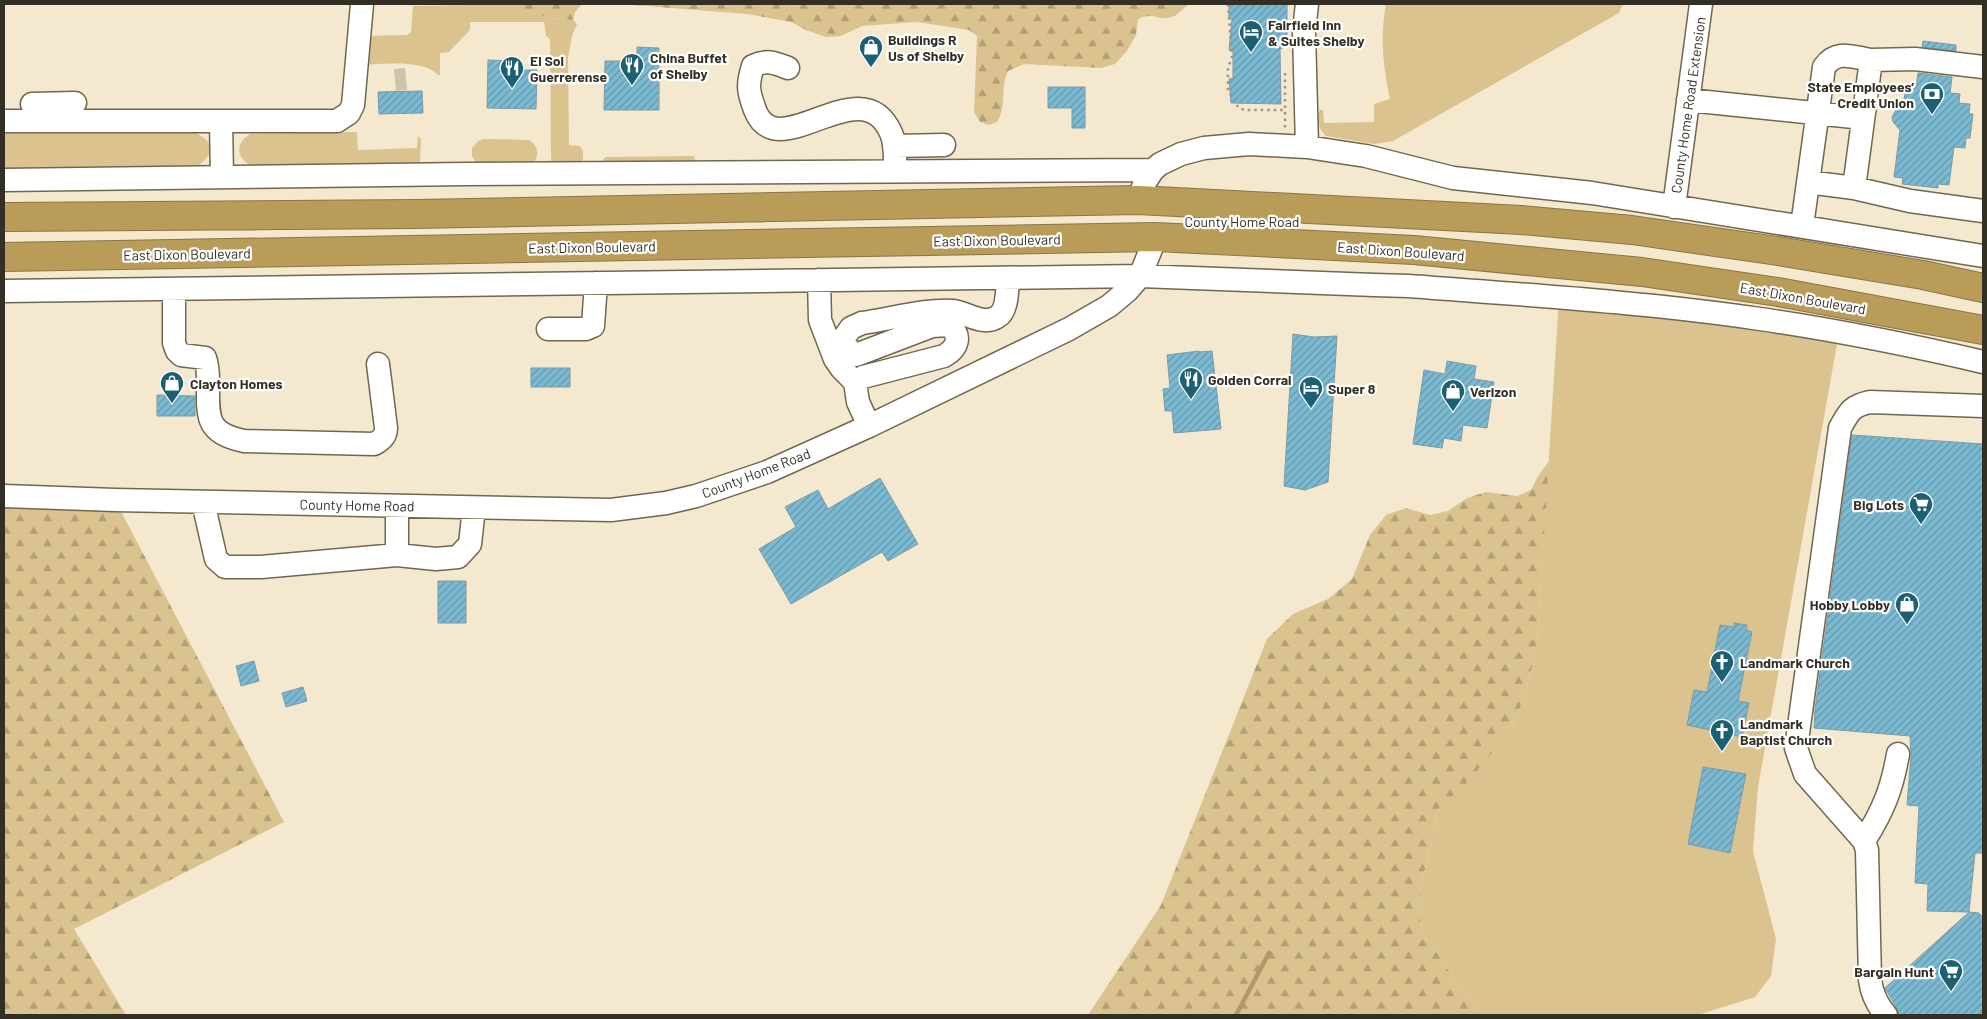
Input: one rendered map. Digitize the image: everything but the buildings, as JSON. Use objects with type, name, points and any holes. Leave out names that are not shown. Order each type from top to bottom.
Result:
[{"type":"highway","points":[[846,242],[860,232],[868,231],[986,225],[1114,224],[1128,219],[1138,200]]},
{"type":"highway","points":[[4,217],[415,214],[1138,200],[1521,220],[1632,230],[1778,251],[1923,275],[1983,288]]},
{"type":"highway","name":"County Home Road","points":[[1156,237],[1162,226],[1177,221],[1338,221],[1355,217],[1368,211]]},
{"type":"highway","name":"East Dixon Boulevard","points":[[4,257],[1156,237],[1414,250],[1642,272],[1778,292],[1983,330]]},
{"type":"street","points":[[4,121],[337,121],[349,113],[353,105],[362,4]]},
{"type":"street","points":[[1307,4],[1304,31],[1307,147]]},
{"type":"street","name":"County Home Road Extension","points":[[1674,207],[1701,4]]},
{"type":"street","points":[[1802,226],[1824,66],[1830,59],[1838,55],[1871,60],[1915,59],[1983,67]]},
{"type":"street","points":[[1854,188],[1871,60]]},
{"type":"street","points":[[788,68],[774,62],[762,61],[753,66],[748,82],[749,94],[757,115],[766,125],[778,129],[793,128],[852,108],[865,108],[880,117],[891,132],[894,146],[895,171]]},
{"type":"street","points":[[1688,100],[1863,118]]},
{"type":"street","points":[[32,104],[75,104]]},
{"type":"street","points":[[221,121],[222,177]]},
{"type":"street","points":[[1138,200],[1152,170],[1170,158],[1204,148],[1248,144],[1307,147],[1366,156],[1453,178],[1592,193],[1983,256]]},
{"type":"street","points":[[894,146],[944,145]]},
{"type":"street","points":[[4,180],[1152,170]]},
{"type":"street","points":[[1808,182],[1854,188],[1910,201],[1983,211]]},
{"type":"street","name":"County Home Road","points":[[4,496],[611,510],[666,503],[708,493],[767,472],[869,426],[1069,329],[1109,306],[1127,291],[1140,276],[1156,237]]},
{"type":"street","name":"East Dixon Boulevard","points":[[4,291],[1140,276],[1409,286],[1667,307],[1760,319],[1940,352],[1983,362]]},
{"type":"street","points":[[855,382],[870,375],[944,356],[954,349],[957,336],[949,325],[932,326],[856,355],[848,351],[843,339],[851,328],[862,323],[937,312],[953,311],[978,319],[992,319],[998,317],[1004,309],[1008,278]]},
{"type":"street","points":[[820,280],[820,320],[835,359],[855,382],[858,402],[869,426]]},
{"type":"street","points":[[548,329],[586,329],[593,326],[596,283]]},
{"type":"street","points":[[174,289],[175,347],[181,355],[206,358],[208,365],[210,421],[216,431],[232,438],[244,441],[374,444],[380,441],[386,434],[386,428],[378,364]]},
{"type":"street","points":[[1886,1015],[1879,1008],[1872,993],[1870,980],[1867,850],[1864,841],[1805,774],[1796,748],[1840,428],[1849,412],[1857,404],[1870,402],[1983,406]]},
{"type":"street","points":[[203,502],[216,559],[225,567],[261,567],[398,555],[436,559],[458,557],[470,544],[474,508]]},
{"type":"street","points":[[397,506],[398,555]]},
{"type":"street","points":[[1864,841],[1881,815],[1893,781],[1898,754]]},
{"type":"path","points":[[1228,4],[1232,57],[1227,70],[1229,93],[1238,106],[1244,110],[1285,110]]},
{"type":"path","points":[[1285,71],[1285,129]]},
{"type":"green space","points":[[518,4],[538,15],[573,20],[577,24],[572,36],[568,58],[569,145],[580,146],[583,151],[583,159],[577,165],[554,164],[551,161],[550,39],[546,36],[544,22],[470,22],[470,30],[449,52],[440,53],[440,75],[432,70],[413,65],[362,65],[367,36],[407,35],[411,32],[413,6]]},
{"type":"green space","points":[[518,4],[598,4],[581,5],[575,12],[573,20],[544,16]]},
{"type":"green space","points":[[621,4],[1188,4],[1172,17],[1145,16],[1138,19],[1136,35],[1127,51],[1115,64],[1101,68],[1024,64],[1008,71],[1004,84],[1000,116],[997,122],[989,125],[980,122],[974,112],[977,36],[969,30],[917,22],[862,26],[841,36],[826,37],[791,22],[747,14]]},
{"type":"green space","points":[[1386,4],[1623,4],[1619,13],[1393,141],[1374,144],[1326,136],[1321,131],[1319,124],[1320,110],[1323,110],[1324,123],[1374,122],[1374,104],[1390,99],[1383,52]]},
{"type":"green space","points":[[193,132],[207,140],[210,150],[205,160],[193,169],[4,174],[4,133]]},
{"type":"green space","points":[[357,132],[358,150],[417,148],[418,136],[421,139],[420,162],[254,167],[244,160],[239,151],[241,142],[250,134]]},
{"type":"green space","points":[[483,139],[529,140],[536,148],[537,157],[533,163],[477,164],[472,156],[472,148],[478,141]]},
{"type":"green space","points":[[694,156],[696,162],[607,164],[603,159],[606,157]]},
{"type":"green space","points":[[1559,298],[1839,333],[1758,787],[1753,851],[1776,939],[1771,976],[1755,997],[1698,1015],[1481,1015],[1478,1008],[1462,991],[1423,931],[1418,912],[1419,897],[1438,809],[1513,727],[1526,691],[1537,646]]},
{"type":"green space","points":[[1549,461],[1537,646],[1526,691],[1513,727],[1466,784],[1438,809],[1419,897],[1418,912],[1423,931],[1462,991],[1478,1008],[1481,1015],[1088,1015],[1161,905],[1267,639],[1293,614],[1328,599],[1352,579],[1370,535],[1386,515],[1406,508],[1430,515],[1448,511],[1467,498],[1486,492],[1517,496],[1531,490]]},
{"type":"green space","points":[[4,496],[115,500],[284,822],[74,929],[126,1015],[4,1015]]},
{"type":"waterway","points":[[1236,1015],[1269,953]]},
{"type":"tunnel","points":[[395,80],[406,79]]},
{"type":"place","name":"Fairfield Inn & Suites Shelby","points":[[1251,53]]},
{"type":"place","name":"Buildings R Us of Shelby","points":[[871,68]]},
{"type":"place","name":"China Buffet of Shelby","points":[[632,86]]},
{"type":"place","name":"El Sol Guerrerense","points":[[512,89]]},
{"type":"place","name":"State Employees’ Credit Union","points":[[1932,115]]},
{"type":"place","name":"Golden Corral","points":[[1191,400]]},
{"type":"place","name":"Clayton Homes","points":[[172,404]]},
{"type":"place","name":"Super 8","points":[[1311,409]]},
{"type":"place","name":"Verizon","points":[[1453,412]]},
{"type":"place","name":"Big Lots","points":[[1921,525]]},
{"type":"place","name":"Hobby Lobby","points":[[1907,625]]},
{"type":"place","name":"Landmark Church","points":[[1722,683]]},
{"type":"place","name":"Landmark Baptist Church","points":[[1722,752]]},
{"type":"place","name":"Bargain Hunt","points":[[1951,992]]}]
